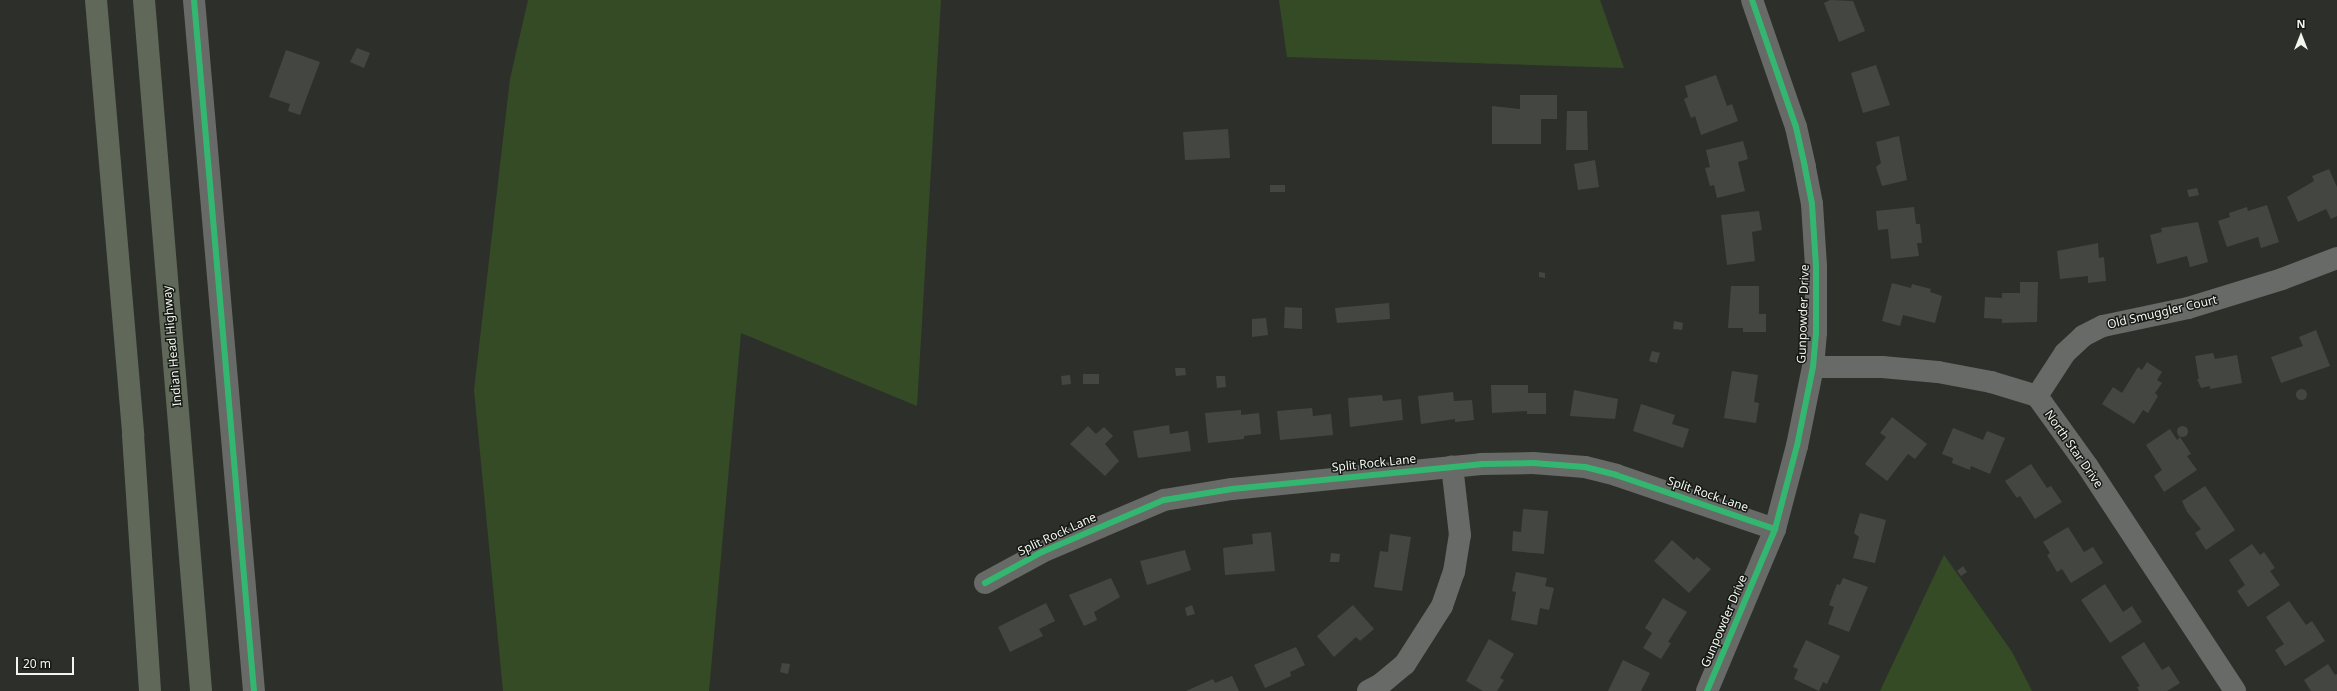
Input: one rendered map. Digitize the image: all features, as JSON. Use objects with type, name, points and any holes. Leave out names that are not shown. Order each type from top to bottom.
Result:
[{"type":"highway","points":[[96,0],[133,428],[150,691]]},
{"type":"highway","name":"Indian Head Highway","points":[[144,0],[201,691]]},
{"type":"street","points":[[194,0],[254,691]]},
{"type":"street","name":"Gunpowder Drive","points":[[1707,691],[1775,529],[1797,446],[1813,367],[1816,332],[1816,266],[1812,204],[1796,128],[1752,0]]},
{"type":"street","name":"Old Smuggler Court","points":[[2037,396],[2065,353],[2084,336],[2103,326],[2195,306],[2282,279],[2337,258]]},
{"type":"street","points":[[1813,367],[1882,367],[1938,372],[1991,382],[2037,396]]},
{"type":"street","name":"North Star Drive","points":[[2037,396],[2088,468],[2235,691]]},
{"type":"street","name":"Split Rock Lane","points":[[985,582],[1042,552],[1164,500],[1232,489],[1452,466],[1533,463],[1585,468],[1631,480],[1775,529]]},
{"type":"street","points":[[1368,691],[1381,684],[1404,664],[1442,606],[1454,572],[1460,535],[1452,466]]},
{"type":"green space","points":[[528,0],[941,0],[917,406],[741,333],[709,691],[503,691],[474,390],[510,79]]},
{"type":"green space","points":[[1279,0],[1600,0],[1624,68],[1287,57]]},
{"type":"green space","points":[[1944,555],[2012,652],[2032,691],[1880,691]]},
{"type":"building","points":[[1830,0],[1853,1],[1865,31],[1839,42],[1824,3]]},
{"type":"building","points":[[357,48],[370,53],[364,68],[350,62]]},
{"type":"building","points":[[286,50],[320,62],[300,115],[288,111],[290,104],[269,97]]},
{"type":"building","points":[[1876,65],[1890,105],[1863,113],[1851,73]]},
{"type":"building","points":[[1716,75],[1727,106],[1732,104],[1738,121],[1701,135],[1695,116],[1691,118],[1684,99],[1688,97],[1685,86]]},
{"type":"building","points":[[1520,95],[1557,95],[1557,119],[1541,119],[1541,144],[1492,144],[1492,106],[1520,109]]},
{"type":"building","points":[[1567,111],[1587,111],[1588,150],[1566,150]]},
{"type":"building","points":[[1228,129],[1230,158],[1185,160],[1183,132]]},
{"type":"building","points":[[1899,136],[1907,180],[1882,186],[1876,167],[1881,163],[1876,142]]},
{"type":"building","points":[[1743,141],[1748,159],[1738,162],[1745,191],[1717,198],[1714,185],[1710,186],[1705,168],[1710,167],[1706,150]]},
{"type":"building","points":[[1595,160],[1599,187],[1578,190],[1574,164]]},
{"type":"building","points":[[2329,169],[2337,187],[2337,216],[2331,219],[2326,209],[2298,222],[2287,197],[2314,181],[2312,176]]},
{"type":"building","points":[[1270,185],[1285,185],[1285,192],[1270,192]]},
{"type":"building","points":[[2197,188],[2199,195],[2189,197],[2187,190]]},
{"type":"building","points":[[2267,205],[2279,242],[2261,248],[2258,237],[2227,247],[2218,221],[2230,217],[2229,213],[2247,207],[2248,211]]},
{"type":"building","points":[[1914,207],[1916,224],[1920,224],[1922,243],[1917,243],[1919,256],[1891,259],[1888,229],[1878,230],[1876,211]]},
{"type":"building","points":[[1759,211],[1762,230],[1752,232],[1755,261],[1727,265],[1721,215]]},
{"type":"building","points":[[2198,222],[2208,262],[2190,267],[2187,256],[2157,264],[2150,235],[2162,232],[2161,228]]},
{"type":"building","points":[[2098,243],[2099,258],[2104,257],[2106,281],[2088,283],[2088,276],[2060,279],[2057,251]]},
{"type":"building","points":[[1539,272],[1545,273],[1545,278],[1539,277]]},
{"type":"building","points":[[2020,282],[2038,282],[2037,322],[2002,323],[2002,319],[1984,318],[1985,297],[2002,298],[2002,293],[2020,293]]},
{"type":"building","points":[[1892,283],[1911,288],[1912,284],[1931,289],[1930,292],[1942,296],[1935,323],[1903,315],[1900,326],[1882,321]]},
{"type":"building","points":[[1731,286],[1759,286],[1759,314],[1766,314],[1766,332],[1743,332],[1743,328],[1728,328]]},
{"type":"building","points":[[1389,303],[1390,319],[1337,323],[1335,308]]},
{"type":"building","points":[[1285,307],[1302,308],[1302,329],[1284,328]]},
{"type":"building","points":[[1266,318],[1268,335],[1252,337],[1252,319]]},
{"type":"building","points":[[1674,321],[1683,323],[1682,330],[1673,329]]},
{"type":"building","points":[[2316,330],[2330,366],[2281,383],[2271,357],[2303,346],[2299,337]]},
{"type":"building","points":[[1652,351],[1660,353],[1657,363],[1649,361]]},
{"type":"building","points":[[2213,353],[2215,359],[2237,355],[2242,383],[2210,389],[2210,386],[2201,388],[2197,379],[2199,379],[2195,356]]},
{"type":"building","points":[[2147,362],[2162,372],[2157,380],[2162,383],[2155,393],[2158,396],[2148,413],[2143,410],[2134,424],[2102,404],[2113,387],[2122,393],[2138,367],[2142,370]]},
{"type":"building","points":[[1175,368],[1185,368],[1186,375],[1176,376]]},
{"type":"building","points":[[1732,371],[1758,375],[1754,402],[1759,403],[1756,423],[1724,418]]},
{"type":"building","points":[[1083,374],[1099,374],[1099,384],[1083,384]]},
{"type":"building","points":[[1070,375],[1071,384],[1062,385],[1061,376]]},
{"type":"building","points":[[1216,376],[1225,376],[1226,387],[1217,388]]},
{"type":"building","points":[[1491,385],[1528,385],[1528,393],[1546,393],[1546,414],[1527,414],[1527,411],[1492,413]]},
{"type":"building","points":[[2301,388],[2305,390],[2307,394],[2305,398],[2301,400],[2297,398],[2295,394],[2297,390]]},
{"type":"building","points":[[1574,390],[1618,399],[1615,419],[1570,416]]},
{"type":"building","points":[[1453,392],[1454,401],[1472,400],[1474,420],[1455,422],[1455,419],[1421,424],[1418,396]]},
{"type":"building","points":[[1382,395],[1383,401],[1401,399],[1403,420],[1350,427],[1348,398]]},
{"type":"building","points":[[1641,404],[1675,415],[1672,424],[1689,429],[1683,448],[1633,431]]},
{"type":"building","points":[[1312,408],[1313,416],[1331,414],[1333,435],[1280,440],[1277,411]]},
{"type":"building","points":[[1241,410],[1241,415],[1259,413],[1261,434],[1244,436],[1244,439],[1208,443],[1205,413]]},
{"type":"building","points":[[1892,417],[1927,444],[1915,459],[1908,454],[1887,481],[1865,464],[1886,437],[1880,433]]},
{"type":"building","points":[[1169,425],[1170,434],[1188,431],[1191,451],[1138,458],[1133,431]]},
{"type":"building","points":[[2182,425],[2186,427],[2188,431],[2186,435],[2182,437],[2178,435],[2176,431],[2178,427]]},
{"type":"building","points":[[1088,426],[1096,434],[1104,427],[1113,436],[1105,444],[1119,461],[1105,476],[1070,444]]},
{"type":"building","points":[[1953,428],[1983,440],[1987,431],[2005,438],[1990,474],[1971,466],[1970,470],[1952,463],[1953,458],[1942,454]]},
{"type":"building","points":[[2170,429],[2177,440],[2180,437],[2191,454],[2187,456],[2197,470],[2164,492],[2154,476],[2162,470],[2146,445]]},
{"type":"building","points":[[2031,464],[2047,488],[2051,486],[2062,502],[2035,519],[2020,496],[2017,498],[2005,481]]},
{"type":"building","points":[[2205,486],[2235,530],[2206,550],[2195,533],[2201,529],[2187,512],[2182,501]]},
{"type":"building","points":[[1523,509],[1548,511],[1544,554],[1512,551],[1513,531],[1521,532]]},
{"type":"building","points":[[1860,513],[1886,520],[1875,563],[1853,558],[1859,537],[1854,533]]},
{"type":"building","points":[[2068,527],[2084,552],[2093,547],[2103,563],[2071,583],[2062,569],[2057,572],[2047,555],[2050,553],[2043,542]]},
{"type":"building","points":[[1271,532],[1275,571],[1225,575],[1223,548],[1253,544],[1252,534]]},
{"type":"building","points":[[1390,534],[1411,537],[1402,591],[1374,587],[1380,551],[1388,552]]},
{"type":"building","points":[[1672,540],[1694,560],[1697,557],[1711,569],[1689,593],[1654,561]]},
{"type":"building","points":[[2252,544],[2260,555],[2264,552],[2275,568],[2270,571],[2280,585],[2248,607],[2237,591],[2245,585],[2229,560]]},
{"type":"building","points":[[1185,550],[1191,570],[1147,585],[1140,561]]},
{"type":"building","points":[[1331,553],[1340,554],[1339,562],[1330,562]]},
{"type":"building","points":[[1963,566],[1967,572],[1961,576],[1957,571]]},
{"type":"building","points":[[1516,572],[1547,578],[1545,586],[1554,588],[1549,610],[1540,608],[1537,625],[1511,620],[1516,592],[1512,591]]},
{"type":"building","points":[[1111,578],[1120,597],[1094,612],[1097,620],[1084,626],[1069,595]]},
{"type":"building","points":[[1843,578],[1868,587],[1849,632],[1828,624],[1834,607],[1829,605],[1837,584],[1840,585]]},
{"type":"building","points":[[2105,584],[2123,612],[2132,606],[2142,622],[2110,643],[2081,600]]},
{"type":"building","points":[[1663,598],[1687,612],[1668,642],[1671,643],[1661,659],[1643,648],[1652,633],[1645,628]]},
{"type":"building","points":[[2289,601],[2306,625],[2312,621],[2325,641],[2285,666],[2275,650],[2284,644],[2266,617]]},
{"type":"building","points":[[1046,603],[1055,621],[1039,629],[1043,636],[1010,652],[998,627]]},
{"type":"building","points":[[1192,605],[1195,614],[1187,616],[1185,608]]},
{"type":"building","points":[[1353,605],[1374,629],[1360,641],[1356,637],[1334,657],[1317,636]]},
{"type":"building","points":[[1489,639],[1514,654],[1500,678],[1504,680],[1497,691],[1483,691],[1466,681]]},
{"type":"building","points":[[1806,640],[1840,656],[1827,684],[1823,682],[1819,691],[1794,679],[1798,669],[1793,667]]},
{"type":"building","points":[[2144,642],[2162,670],[2169,666],[2180,683],[2167,691],[2139,691],[2137,687],[2140,686],[2121,657]]},
{"type":"building","points":[[1296,647],[1305,665],[1290,672],[1291,676],[1265,688],[1254,665]]},
{"type":"building","points":[[1623,660],[1650,673],[1641,691],[1608,691]]},
{"type":"building","points":[[782,663],[790,664],[788,674],[780,672]]},
{"type":"building","points":[[2328,664],[2335,675],[2337,674],[2337,691],[2311,691],[2304,680]]},
{"type":"building","points":[[1232,676],[1239,691],[1186,691],[1213,679],[1215,683]]},
{"type":"cycle path","points":[[194,0],[254,691]]},
{"type":"cycle path","points":[[1707,691],[1775,529],[1797,446],[1813,367],[1816,332],[1816,266],[1812,204],[1805,167],[1796,127],[1752,0]]},
{"type":"cycle path","points":[[985,583],[1042,552],[1164,500],[1232,489],[1481,464],[1533,463],[1585,467],[1616,475],[1775,529]]}]
